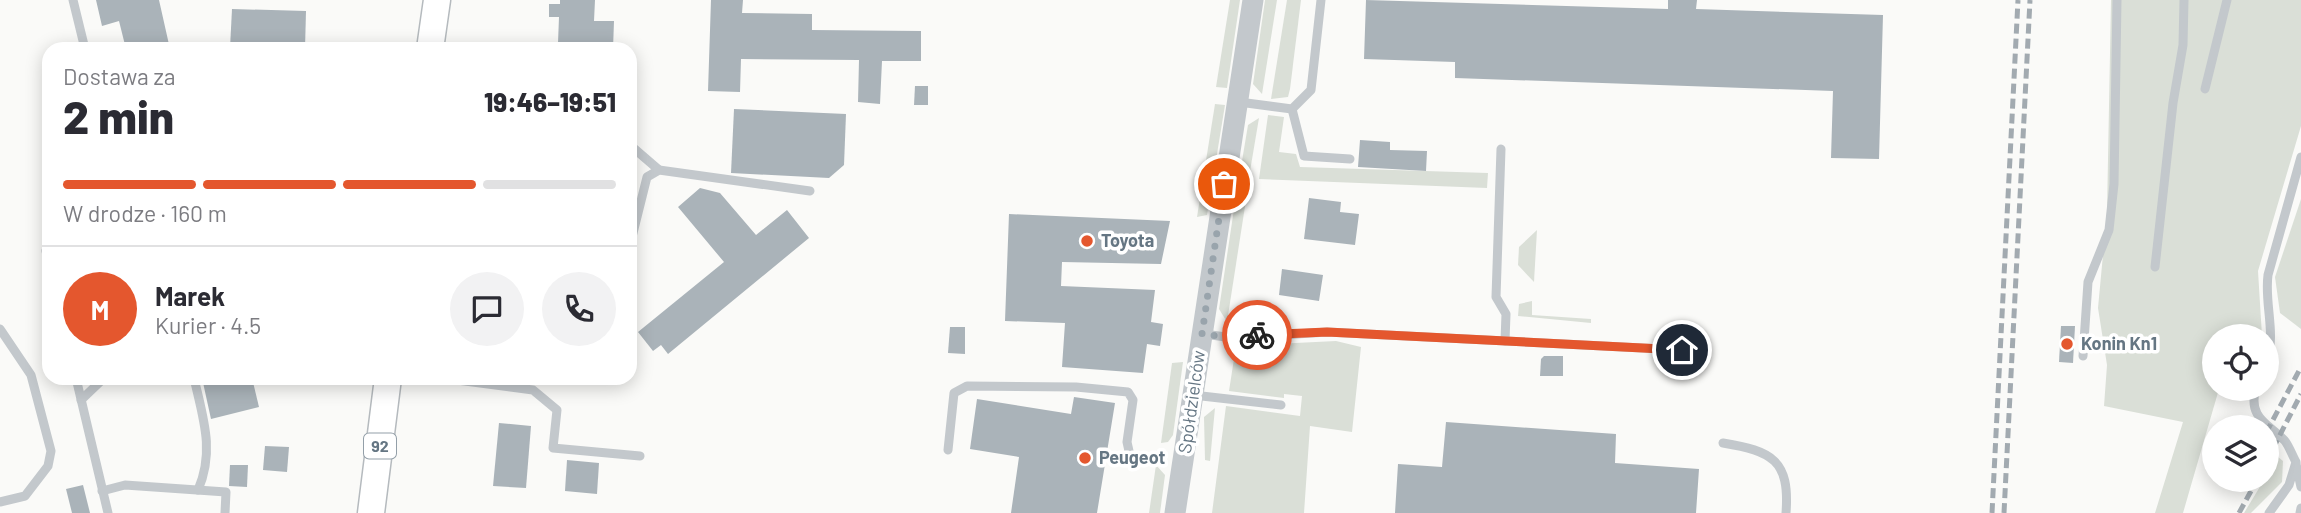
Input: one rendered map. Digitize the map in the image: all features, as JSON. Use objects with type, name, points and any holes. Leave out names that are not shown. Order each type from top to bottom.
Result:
[{"type":"main road","points":[[431,42],[437,0]]},
{"type":"main road","name":"92","points":[[371,513],[387,385]]},
{"type":"street","name":"Spółdzielców","points":[[1175,513],[1253,0]]},
{"type":"lane","points":[[74,0],[83,42]]},
{"type":"lane","points":[[1292,109],[1311,90],[1321,0]]},
{"type":"lane","points":[[2083,356],[2088,282],[2109,230],[2114,184],[2117,0]]},
{"type":"lane","points":[[2155,267],[2173,103],[2183,45],[2185,0]]},
{"type":"lane","points":[[2205,89],[2227,0]]},
{"type":"lane","points":[[1237,102],[1292,109]]},
{"type":"lane","points":[[1292,109],[1304,156],[1350,159]]},
{"type":"lane","points":[[1501,149],[1496,297],[1506,314],[1505,341]]},
{"type":"lane","points":[[637,151],[659,170],[810,191]]},
{"type":"lane","points":[[2269,324],[2266,290],[2268,275],[2301,157]]},
{"type":"lane","points":[[637,217],[647,177],[659,170]]},
{"type":"lane","points":[[0,329],[31,375],[51,451],[48,466],[25,496],[0,502]]},
{"type":"lane","points":[[1202,334],[1233,338],[1270,333],[1327,332],[1682,350]]},
{"type":"lane","points":[[78,385],[107,513]]},
{"type":"lane","points":[[81,400],[97,385]]},
{"type":"lane","points":[[196,385],[209,441],[208,461],[198,490]]},
{"type":"lane","points":[[495,385],[533,390],[557,410],[553,448],[640,456]]},
{"type":"lane","points":[[948,450],[954,393],[967,386],[981,386],[1076,387],[1128,392],[1133,400],[1127,442],[1129,451]]},
{"type":"lane","points":[[1193,395],[1281,405]]},
{"type":"lane","points":[[2255,401],[2260,419],[2268,429],[2284,440],[2296,462],[2301,487]]},
{"type":"lane","points":[[1723,443],[1768,454],[1781,470],[1788,486],[1786,513]]},
{"type":"lane","points":[[2269,513],[2289,485],[2296,462]]},
{"type":"lane","points":[[102,491],[125,485],[226,492],[225,513]]},
{"type":"lane","points":[[2300,513],[2301,508]]},
{"type":"shaded area","points":[[1230,0],[1240,0],[1227,88],[1216,87]]},
{"type":"shaded area","points":[[1265,0],[1277,0],[1262,94],[1253,84]]},
{"type":"shaded area","points":[[1287,0],[1301,0],[1290,89],[1288,97],[1271,99]]},
{"type":"shaded area","points":[[2111,0],[2301,0],[2301,126],[2258,271],[2261,324],[2202,324],[2202,401],[2216,401],[2211,415],[2202,415],[2202,448],[2183,513],[2155,513],[2183,422],[2104,406],[2107,365],[2098,308],[2107,212]]},
{"type":"shaded area","points":[[1215,104],[1225,105],[1207,215],[1197,217]]},
{"type":"shaded area","points":[[1268,115],[1284,117],[1279,152],[1296,154],[1300,167],[1488,173],[1487,188],[1259,179]]},
{"type":"shaded area","points":[[1259,118],[1249,177],[1241,167],[1248,125]]},
{"type":"shaded area","points":[[2301,199],[2301,329],[2280,313],[2275,277]]},
{"type":"shaded area","points":[[1246,200],[1227,322],[1219,309],[1234,209]]},
{"type":"shaded area","points":[[1537,230],[1534,282],[1518,265],[1519,247]]},
{"type":"shaded area","points":[[1532,301],[1532,315],[1591,319],[1591,323],[1518,316],[1519,304]]},
{"type":"shaded area","points":[[1336,341],[1361,347],[1352,432],[1310,426],[1304,513],[1212,513],[1226,406],[1300,416],[1302,396],[1284,394],[1284,398],[1229,391],[1236,346]]},
{"type":"shaded area","points":[[1183,362],[1173,435],[1168,442],[1161,443],[1172,363]]},
{"type":"shaded area","points":[[1215,408],[1210,461],[1205,460],[1204,417]]},
{"type":"shaded area","points":[[2279,458],[2283,461],[2282,482],[2279,485]]},
{"type":"shaded area","points":[[1156,465],[1165,475],[1160,513],[1149,513]]},
{"type":"shaded area","points":[[2257,492],[2272,492],[2251,513],[2244,513]]},
{"type":"building","points":[[96,0],[159,0],[168,42],[124,42],[119,21],[102,26]]},
{"type":"building","points":[[560,0],[595,0],[594,21],[614,21],[613,42],[558,42],[559,17],[549,17],[549,4],[560,4]]},
{"type":"building","points":[[711,0],[743,0],[742,13],[812,14],[812,30],[921,31],[921,61],[882,61],[880,104],[858,102],[859,60],[741,59],[740,92],[708,91]]},
{"type":"building","points":[[1366,0],[1668,9],[1668,0],[1697,0],[1696,9],[1883,15],[1879,159],[1831,158],[1833,91],[1455,78],[1455,62],[1364,59]]},
{"type":"building","points":[[232,9],[306,11],[305,42],[230,42]]},
{"type":"building","points":[[915,86],[928,86],[928,105],[914,105]]},
{"type":"building","points":[[734,109],[846,114],[844,165],[829,178],[731,173]]},
{"type":"building","points":[[1360,140],[1390,142],[1390,150],[1427,151],[1426,171],[1358,167]]},
{"type":"building","points":[[700,188],[720,193],[756,235],[787,210],[809,238],[668,354],[661,345],[653,351],[638,332],[724,262],[678,207]]},
{"type":"building","points":[[1309,198],[1341,202],[1340,212],[1359,214],[1355,245],[1304,239]]},
{"type":"building","points":[[1009,214],[1170,221],[1161,264],[1062,262],[1061,286],[1155,290],[1151,322],[1163,324],[1160,346],[1147,344],[1143,373],[1062,367],[1065,323],[1005,321]]},
{"type":"building","points":[[1282,269],[1323,275],[1319,301],[1279,295]]},
{"type":"building","name":"Konin Kn1","points":[[2061,326],[2075,326],[2073,363],[2059,362]]},
{"type":"building","points":[[950,327],[965,327],[965,354],[948,353]]},
{"type":"building","points":[[1544,356],[1563,356],[1563,376],[1540,376],[1541,359]]},
{"type":"building","points":[[204,385],[254,385],[259,407],[211,419]]},
{"type":"building","points":[[1074,397],[1115,403],[1097,513],[1011,513],[1019,457],[970,449],[977,399],[1071,414]]},
{"type":"building","points":[[1446,422],[1616,434],[1615,463],[1699,469],[1696,513],[1395,513],[1398,464],[1442,467]]},
{"type":"building","points":[[499,423],[531,426],[526,488],[493,486]]},
{"type":"building","points":[[265,446],[289,447],[287,472],[263,470]]},
{"type":"building","points":[[567,460],[599,463],[597,494],[565,491]]},
{"type":"building","points":[[230,465],[248,465],[247,487],[229,486]]},
{"type":"building","points":[[83,485],[90,513],[72,513],[66,489]]},
{"type":"railway","points":[[1992,513],[2018,0]]},
{"type":"railway","points":[[2004,513],[2030,0]]},
{"type":"railway","points":[[2276,415],[2301,367]]},
{"type":"railway","points":[[2279,437],[2301,394]]},
{"type":"railway","points":[[2239,513],[2250,492]]},
{"type":"way so far","points":[[1224,184],[1202,334],[1233,338],[1257,335]]},
{"type":"place","name":"Toyota","points":[[1087,241]]},
{"type":"place","name":"Konin Kn1","points":[[2067,344]]},
{"type":"place","name":"Peugeot","points":[[1085,458]]},
{"type":"route","points":[[1257,335],[1327,332],[1682,350]]}]
